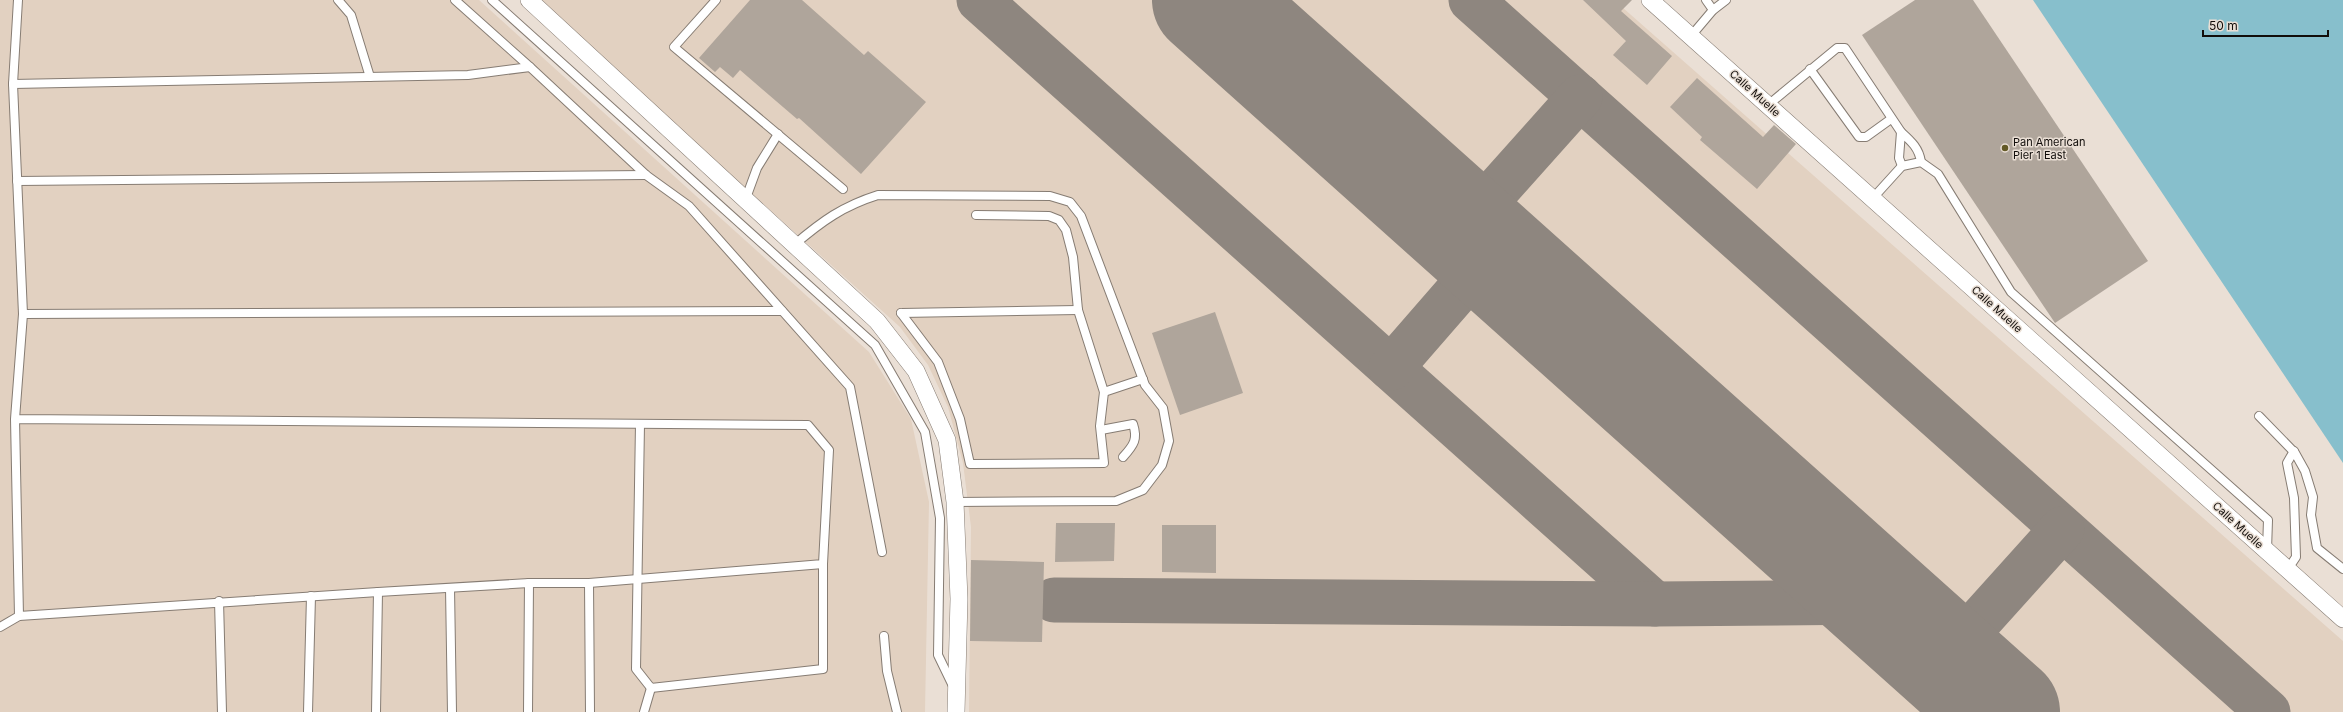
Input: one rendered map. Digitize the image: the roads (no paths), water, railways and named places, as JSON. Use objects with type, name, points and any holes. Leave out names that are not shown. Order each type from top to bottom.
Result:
[{"type":"street","points":[[529,0],[878,321],[916,371],[947,440],[955,502],[959,599],[956,712]]},
{"type":"street","name":"Calle Muelle","points":[[1650,0],[2343,619]]},
{"type":"lane","points":[[18,0],[13,84],[23,314],[15,419],[18,616]]},
{"type":"lane","points":[[338,0],[351,15],[370,77]]},
{"type":"lane","points":[[455,0],[530,67],[646,175],[688,206],[850,387],[882,552]]},
{"type":"lane","points":[[492,0],[875,345],[925,432],[940,518],[938,655],[957,694]]},
{"type":"lane","points":[[716,0],[674,47],[843,189]]},
{"type":"lane","points":[[1706,0],[1713,10]]},
{"type":"lane","points":[[1691,36],[1713,10],[1726,0]]},
{"type":"lane","points":[[1768,105],[1837,48],[1845,48],[1901,132],[1915,144],[1920,153],[1921,162]]},
{"type":"lane","points":[[13,84],[468,75],[530,67]]},
{"type":"lane","points":[[1810,69],[1858,137],[1866,137],[1892,119]]},
{"type":"lane","points":[[1901,132],[1899,158],[1902,166]]},
{"type":"lane","points":[[746,198],[756,168],[778,134]]},
{"type":"lane","points":[[1873,198],[1902,166],[1921,162],[1938,174],[2011,292],[2268,520],[2267,551]]},
{"type":"lane","points":[[17,181],[646,175]]},
{"type":"lane","points":[[794,245],[832,214],[858,201],[878,195],[1050,196],[1070,202],[1081,216],[1143,380],[1163,408],[1169,441],[1162,465],[1143,490],[1116,501],[955,502]]},
{"type":"lane","points":[[976,215],[1049,216],[1059,220],[1066,230],[1073,257],[1078,310],[1104,392],[1101,430],[1104,463],[970,464],[960,419],[938,362],[901,313],[1078,310]]},
{"type":"lane","points":[[23,314],[782,311]]},
{"type":"lane","points":[[1104,392],[1143,380]]},
{"type":"lane","points":[[2259,416],[2294,451],[2311,486],[2313,504],[2311,515],[2317,548],[2343,569]]},
{"type":"lane","points":[[15,419],[808,426],[829,450],[823,564],[823,669],[651,688]]},
{"type":"lane","points":[[640,424],[636,669],[651,688]]},
{"type":"lane","points":[[1101,430],[1133,424],[1137,436],[1134,445],[1123,457]]},
{"type":"lane","points":[[2288,569],[2296,557],[2294,498],[2287,463],[2294,451]]},
{"type":"lane","points":[[0,627],[18,616],[219,601],[529,583],[589,583],[823,564]]},
{"type":"lane","points":[[528,712],[529,583]]},
{"type":"lane","points":[[589,583],[590,712]]},
{"type":"lane","points":[[450,588],[452,712]]},
{"type":"lane","points":[[376,712],[378,592]]},
{"type":"lane","points":[[308,712],[311,596]]},
{"type":"lane","points":[[219,601],[222,712]]},
{"type":"lane","points":[[884,636],[887,671],[897,712]]},
{"type":"lane","points":[[644,712],[651,688]]},
{"type":"water","points":[[2033,0],[2343,0],[2343,463]]},
{"type":"place","name":"Pan American Pier 1 East","points":[[2005,148]]}]
